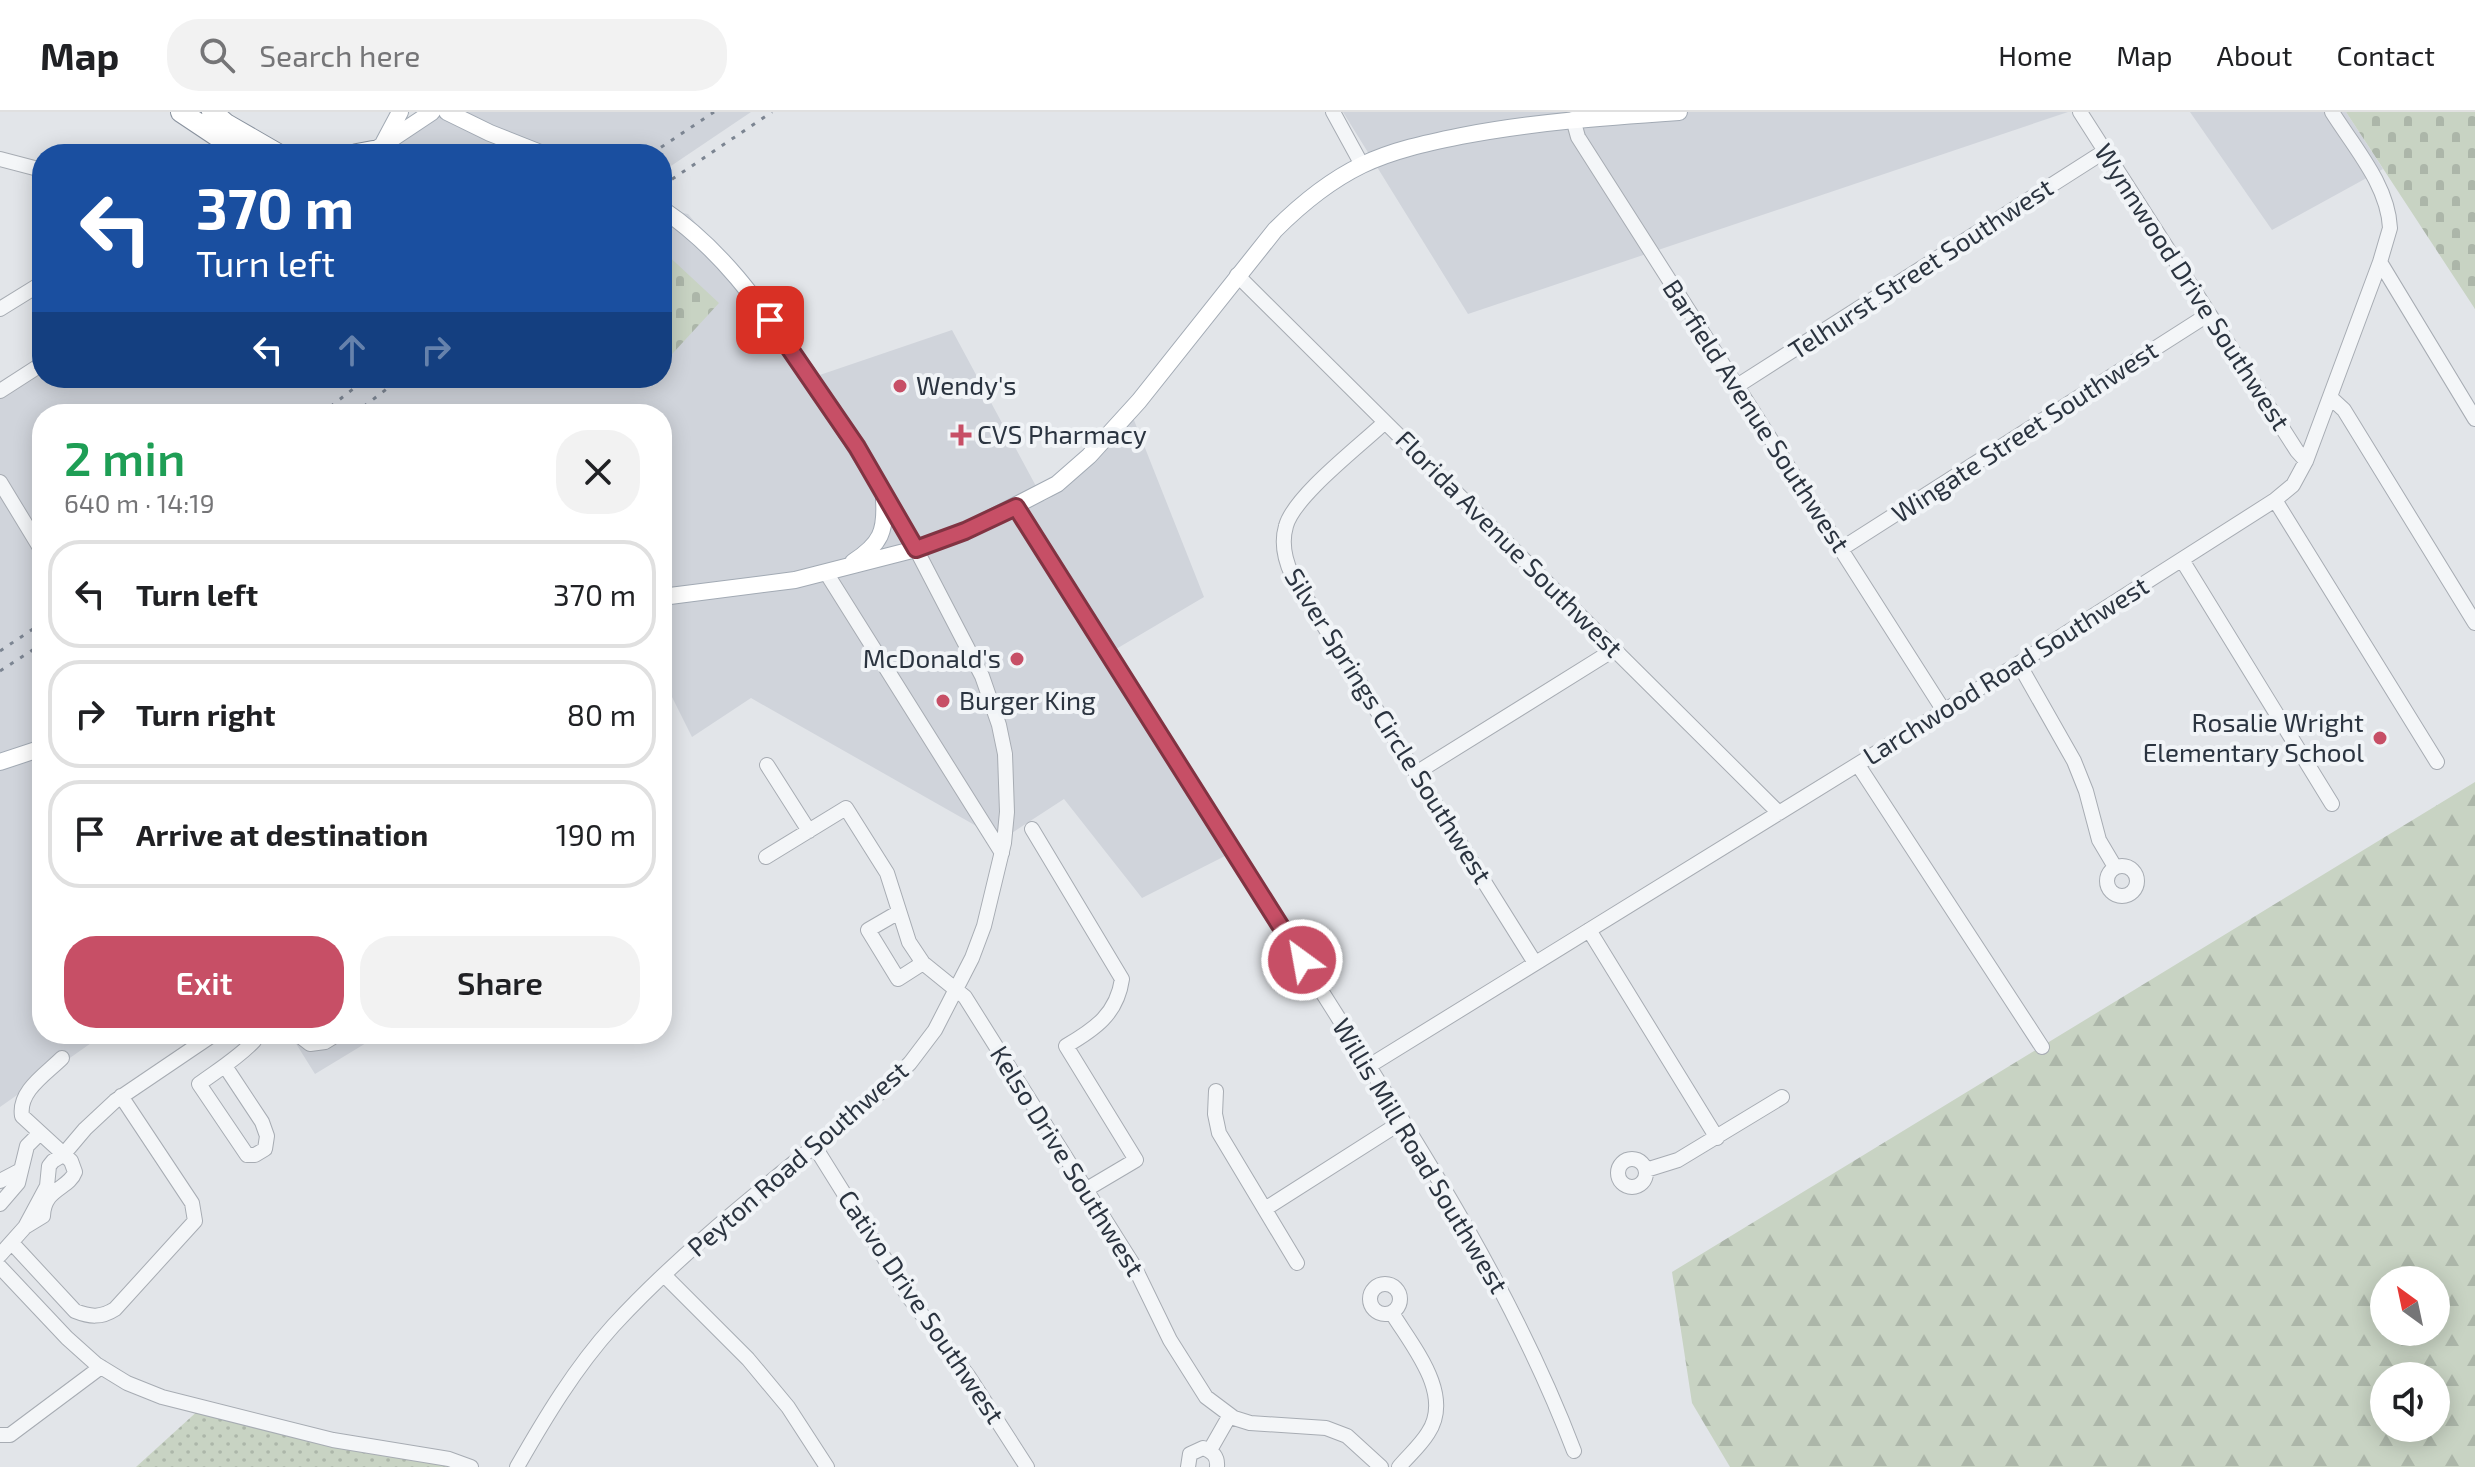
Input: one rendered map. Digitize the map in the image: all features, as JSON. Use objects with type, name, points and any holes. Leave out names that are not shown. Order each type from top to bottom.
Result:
[{"type":"highway","points":[[181,112],[229,144]]},
{"type":"highway","points":[[212,112],[261,144]]},
{"type":"main road","points":[[375,144],[400,112]]},
{"type":"main road","points":[[381,144],[432,112]]},
{"type":"main road","points":[[447,112],[518,144]]},
{"type":"main road","points":[[672,596],[747,588],[833,572],[916,549],[965,531],[1057,484],[1089,456],[1139,401],[1237,275],[1299,207],[1329,183],[1362,165],[1427,143],[1504,128],[1573,119],[1679,112]]},
{"type":"main road","points":[[672,216],[727,264],[754,297],[840,421],[916,549]]},
{"type":"main road","points":[[833,572],[869,552],[882,535],[886,520],[884,492]]},
{"type":"main road","points":[[0,762],[32,751]]},
{"type":"street","points":[[1333,112],[1362,165]]},
{"type":"street","name":"Wynnwood Drive Southwest","points":[[2080,112],[2306,461]]},
{"type":"street","name":"Larchwood Road Southwest","points":[[1369,1066],[2019,664],[2275,500],[2293,485],[2331,398],[2390,228],[2385,196],[2332,112]]},
{"type":"street","name":"Barfield Avenue Southwest","points":[[1573,119],[1578,137],[1944,711]]},
{"type":"street","name":"Telhurst Street Southwest","points":[[1737,386],[2105,151]]},
{"type":"street","points":[[0,159],[32,167]]},
{"type":"street","points":[[2380,262],[2475,419]]},
{"type":"street","name":"Florida Avenue Southwest","points":[[1237,275],[1779,813]]},
{"type":"street","points":[[0,309],[32,289]]},
{"type":"street","name":"Wingate Street Southwest","points":[[1841,549],[2209,314]]},
{"type":"street","points":[[0,391],[32,370]]},
{"type":"street","points":[[2331,398],[2344,410],[2475,623]]},
{"type":"street","name":"Silver Springs Circle Southwest","points":[[1385,422],[1297,504],[1286,525],[1283,548],[1292,575],[1535,963]]},
{"type":"street","points":[[0,482],[32,535]]},
{"type":"street","points":[[2275,500],[2437,762]]},
{"type":"street","name":"Willis Mill Road Southwest","points":[[1016,507],[1403,1121],[1524,1333],[1550,1388],[1574,1451]]},
{"type":"street","name":"Peyton Road Southwest","points":[[517,1467],[578,1369],[612,1327],[664,1275],[910,1063],[935,1030],[972,958],[984,926],[1002,853],[1007,783],[999,725],[982,676],[916,549]]},
{"type":"street","points":[[2182,560],[2332,804]]},
{"type":"street","points":[[833,572],[1002,853]]},
{"type":"street","points":[[1416,773],[1615,649]]},
{"type":"street","points":[[2019,664],[2074,761],[2099,840],[2115,867]]},
{"type":"street","points":[[767,765],[809,831]]},
{"type":"street","points":[[1858,765],[2042,1047]]},
{"type":"street","points":[[766,857],[846,808],[887,873],[909,942],[923,963],[956,986]]},
{"type":"street","points":[[1032,829],[1122,979],[1114,1008],[1096,1028],[1066,1046],[1136,1160],[1087,1189]]},
{"type":"street","points":[[899,912],[868,930],[898,979],[923,963]]},
{"type":"street","points":[[1589,930],[1717,1138]]},
{"type":"street","name":"Kelso Drive Southwest","points":[[956,986],[1134,1266],[1170,1340],[1206,1397],[1230,1415]]},
{"type":"street","points":[[49,1198],[49,1166],[85,1129],[121,1096],[199,1044]]},
{"type":"street","points":[[225,1066],[262,1122],[267,1136],[265,1149],[255,1155],[247,1155],[199,1084],[251,1044]]},
{"type":"street","points":[[0,1255],[49,1198],[69,1183],[75,1172],[71,1161],[22,1116],[21,1106],[26,1093],[62,1058]]},
{"type":"street","points":[[1216,1091],[1215,1114],[1219,1133],[1297,1263]]},
{"type":"street","points":[[12,1243],[75,1311],[88,1316],[105,1316],[115,1309],[195,1221],[192,1203],[121,1096]]},
{"type":"street","points":[[1646,1170],[1678,1160],[1782,1097]]},
{"type":"street","points":[[1267,1213],[1403,1121]]},
{"type":"street","points":[[0,1204],[18,1183],[27,1146],[40,1133]]},
{"type":"street","name":"Cativo Drive Southwest","points":[[815,1147],[908,1296],[969,1377],[1027,1467]]},
{"type":"street","points":[[0,1181],[19,1171]]},
{"type":"street","points":[[0,1267],[67,1338],[101,1367],[127,1383],[162,1397],[333,1440],[449,1459],[471,1467]]},
{"type":"street","points":[[664,1275],[748,1359],[788,1407],[827,1467]]},
{"type":"street","points":[[1392,1313],[1435,1391],[1430,1431],[1399,1467]]},
{"type":"street","points":[[0,1435],[10,1435],[101,1367]]},
{"type":"street","points":[[1210,1450],[1230,1415],[1259,1425],[1326,1428],[1347,1436],[1381,1467]]},
{"type":"street","points":[[1188,1467],[1188,1458],[1194,1451],[1203,1448],[1216,1456],[1217,1467]]},
{"type":"shaded area","points":[[445,112],[751,112],[672,165],[672,144],[391,144]]},
{"type":"shaded area","points":[[1343,112],[2068,112],[1468,314]]},
{"type":"shaded area","points":[[2190,112],[2346,112],[2383,169],[2272,230]]},
{"type":"shaded area","points":[[672,211],[688,214],[751,288],[808,379],[952,330],[1044,501],[1130,410],[1204,597],[1106,655],[1225,856],[1142,898],[1064,799],[1001,840],[751,698],[692,737],[672,697],[672,404],[32,404],[32,1044],[90,1044],[0,1107],[0,389],[32,368],[32,388],[672,388]]},
{"type":"shaded area","points":[[296,1044],[364,1044],[315,1074]]},
{"type":"green space","points":[[2346,112],[2475,112],[2475,309]]},
{"type":"green space","points":[[672,259],[719,303],[672,354]]},
{"type":"green space","points":[[2475,782],[2475,1467],[1730,1467],[1692,1403],[1672,1272]]},
{"type":"green space","points":[[201,1408],[430,1460],[451,1467],[136,1467]]},
{"type":"railway","points":[[666,144],[714,112]]},
{"type":"railway","points":[[672,179],[772,112]]},
{"type":"railway","points":[[334,404],[354,388]]},
{"type":"railway","points":[[367,404],[388,388]]},
{"type":"railway","points":[[0,651],[32,630]]},
{"type":"railway","points":[[0,671],[32,650]]},
{"type":"place","name":"Wendy's","points":[[900,386]]},
{"type":"place","name":"CVS Pharmacy","points":[[961,435]]},
{"type":"place","name":"McDonald's","points":[[1017,659]]},
{"type":"place","name":"Burger King","points":[[943,701]]},
{"type":"place","name":"Rosalie Wright Elementary School","points":[[2380,738]]},
{"type":"route","points":[[770,320],[857,447],[916,549],[1016,507],[1302,960]]}]
